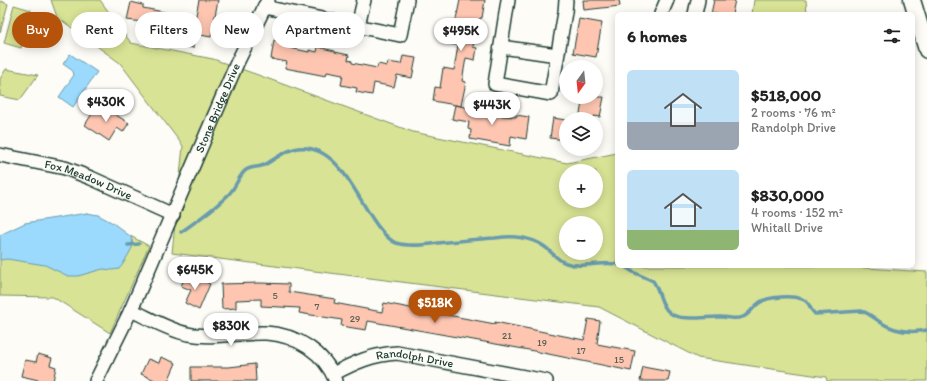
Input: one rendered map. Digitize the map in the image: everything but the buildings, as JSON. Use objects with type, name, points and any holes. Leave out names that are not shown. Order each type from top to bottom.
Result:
[{"type":"main road","points":[[912,0],[927,50]]},
{"type":"street","points":[[361,12],[364,0]]},
{"type":"street","points":[[365,28],[400,35],[407,0]]},
{"type":"street","points":[[508,0],[496,84],[551,94],[566,0]]},
{"type":"street","points":[[662,12],[667,0]]},
{"type":"street","points":[[695,12],[698,0]]},
{"type":"street","points":[[266,4],[299,12]]},
{"type":"street","name":"Stone Bridge Drive","points":[[96,381],[131,310],[237,64],[266,4]]},
{"type":"street","points":[[501,47],[557,56]]},
{"type":"street","name":"Fox Meadow Drive","points":[[0,155],[65,168],[173,214]]},
{"type":"street","points":[[131,310],[170,328],[192,335],[213,336],[258,333],[282,335],[297,340],[312,349],[324,360],[335,378]]},
{"type":"street","name":"Randolph Drive","points":[[335,378],[367,358],[377,355],[396,353],[502,377],[546,381]]},
{"type":"green space","points":[[51,0],[100,0],[109,12],[71,12],[71,27],[63,21],[63,12],[55,12]]},
{"type":"green space","points":[[754,0],[806,0],[807,12],[752,12]]},
{"type":"green space","points":[[0,1],[8,4],[0,33]]},
{"type":"green space","points":[[14,5],[31,10],[30,12],[12,12]]},
{"type":"green space","points":[[12,13],[12,45],[4,43]]},
{"type":"green space","points":[[127,37],[131,43],[135,44],[135,48],[157,48],[213,59],[413,132],[567,163],[615,153],[615,268],[866,268],[927,272],[927,381],[827,381],[826,377],[698,358],[599,307],[172,253],[183,146],[120,63],[99,48],[127,48]]},
{"type":"green space","points":[[6,69],[38,75],[20,100],[0,96],[0,79]]},
{"type":"green space","points":[[87,213],[149,246],[110,333],[53,297],[0,296],[0,239]]},
{"type":"water","points":[[70,54],[97,72],[73,107],[59,97],[74,75],[73,71],[63,64]]},
{"type":"water","points":[[87,213],[98,215],[113,223],[131,237],[133,244],[132,248],[119,269],[103,269],[78,276],[68,276],[45,265],[7,259],[0,260],[0,235],[25,223]]},
{"type":"waterway","points":[[181,232],[223,200],[231,192],[241,175],[246,170],[264,165],[285,152],[293,149],[313,149],[326,155],[337,165],[347,177],[380,229],[389,239],[396,243],[417,245],[514,237],[527,239],[538,243],[548,249],[560,260],[572,265],[615,264]]},
{"type":"waterway","points":[[128,245],[139,244]]},
{"type":"waterway","points":[[627,268],[653,281],[664,306],[675,316],[688,318],[740,318],[748,314],[757,305],[768,299],[794,297],[806,301],[815,314],[861,311],[897,330],[927,330]]}]
